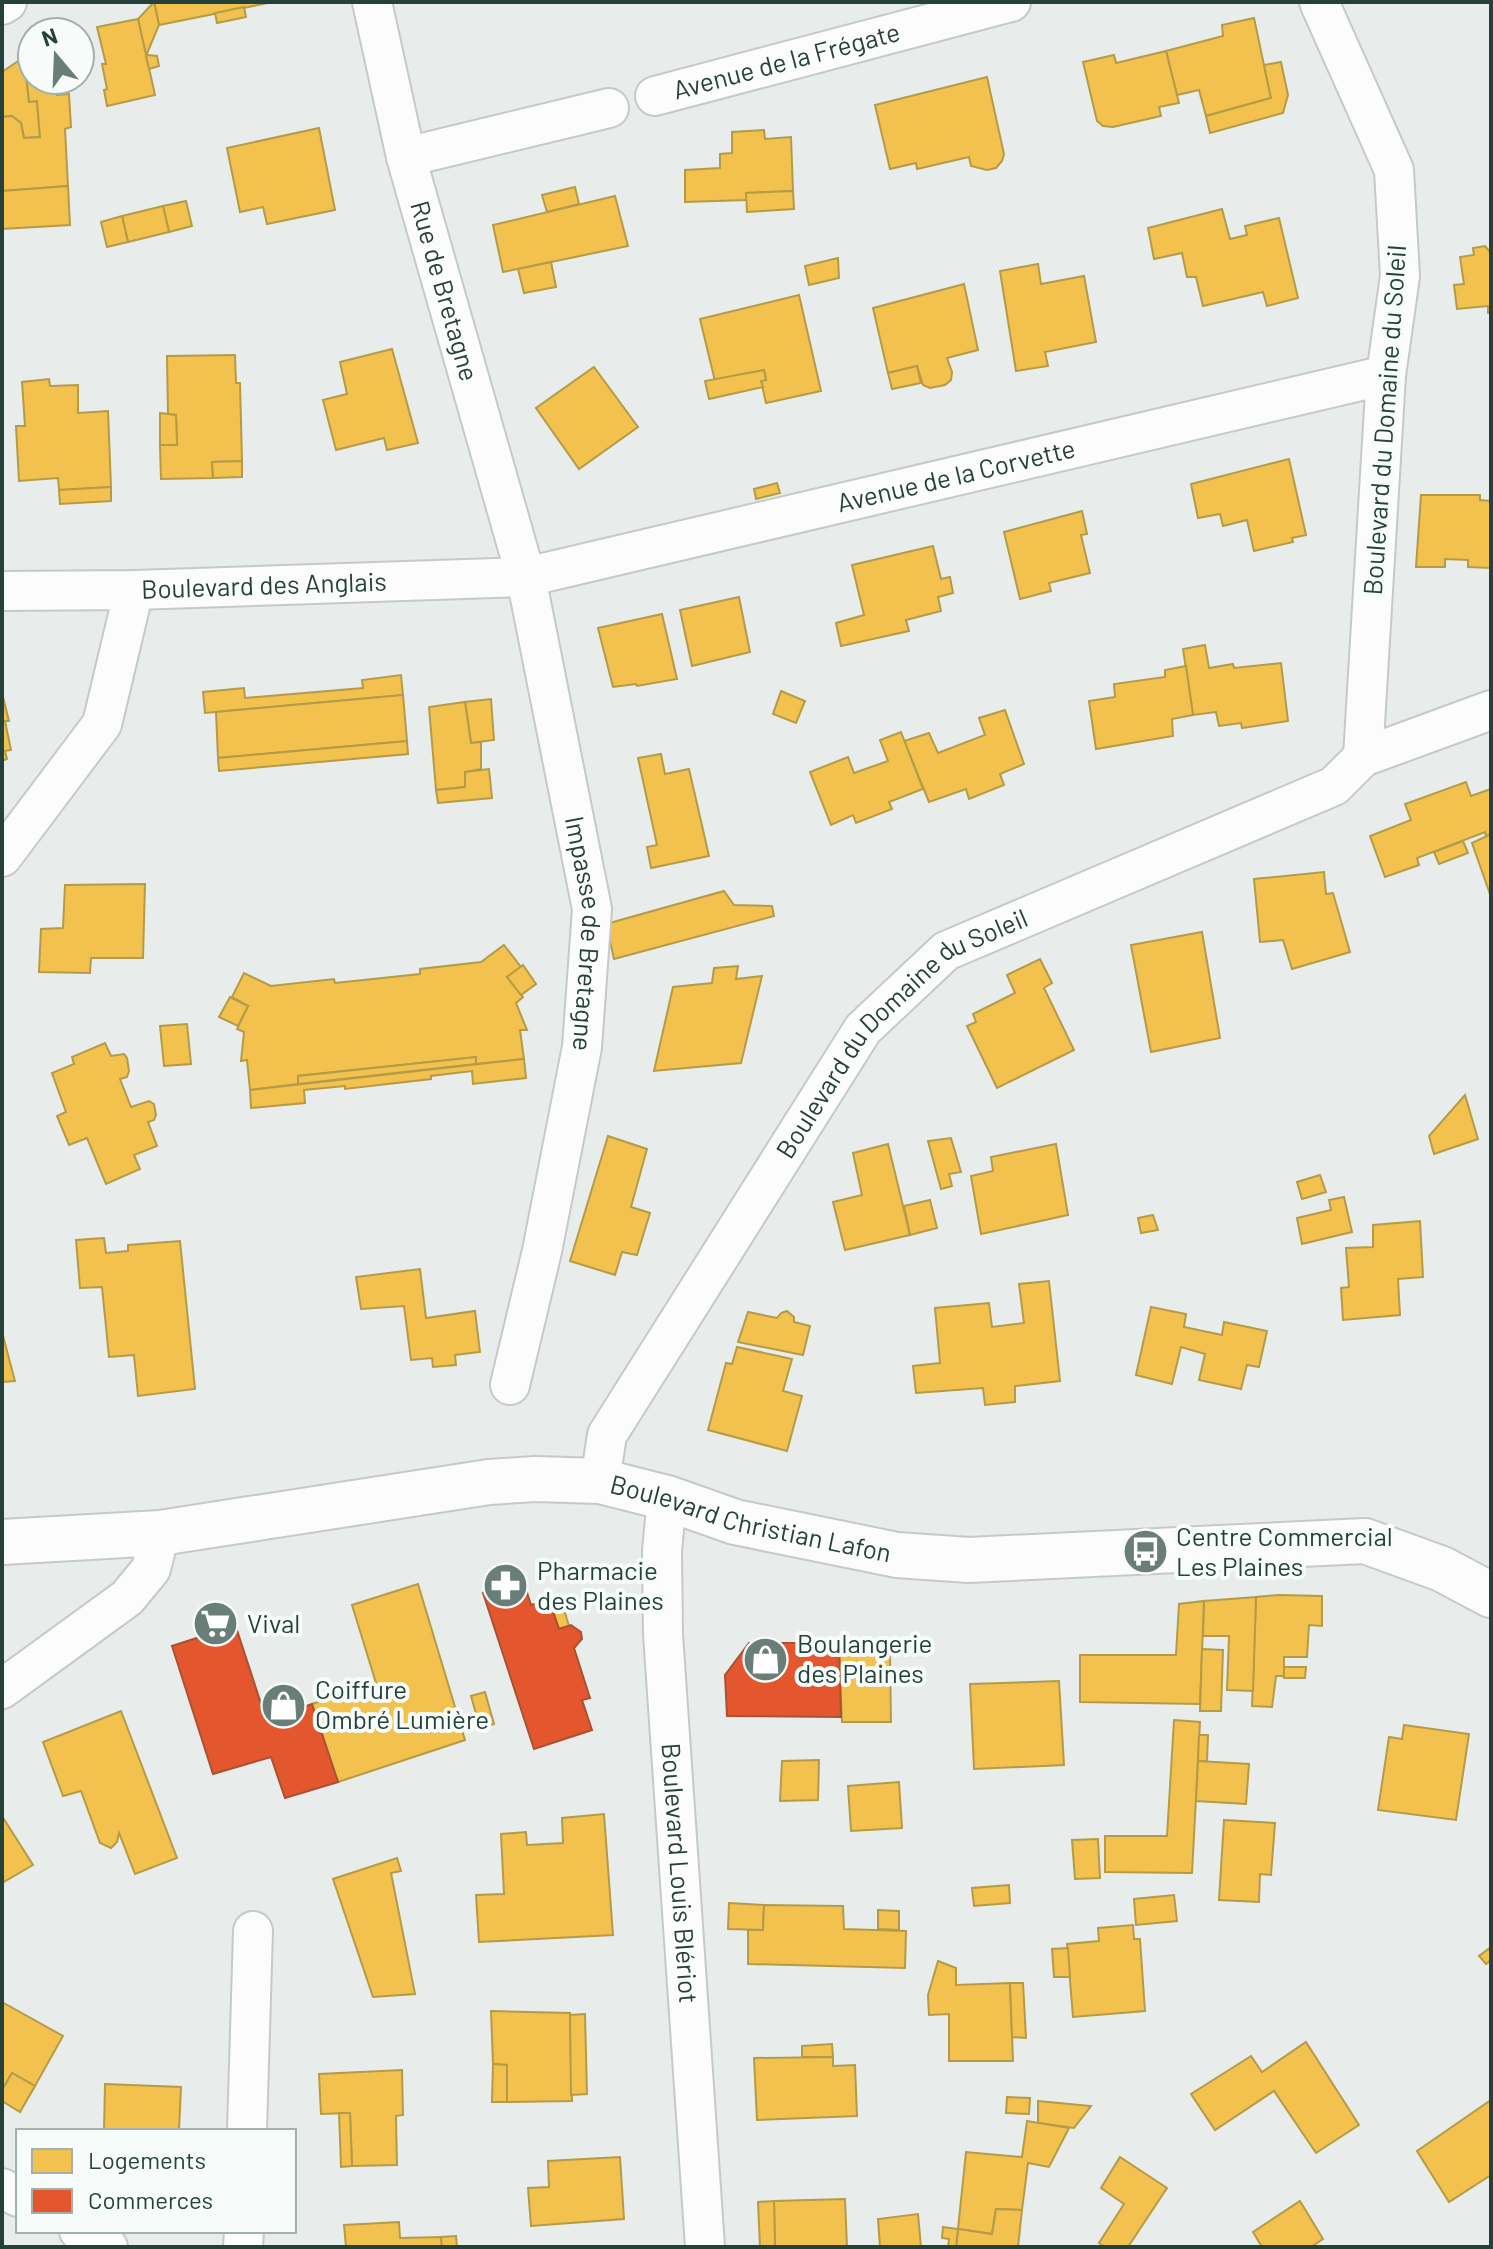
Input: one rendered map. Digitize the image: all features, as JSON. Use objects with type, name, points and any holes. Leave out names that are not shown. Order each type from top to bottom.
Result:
[{"type":"street","name":"Rue de Bretagne","points":[[372,2],[406,157],[526,577]]},
{"type":"street","name":"Avenue de la Frégate","points":[[655,96],[1011,2]]},
{"type":"street","name":"Boulevard du Domaine du Soleil","points":[[1319,2],[1394,170],[1400,276],[1386,375],[1363,757]]},
{"type":"street","points":[[406,157],[609,108]]},
{"type":"street","name":"Avenue de la Corvette","points":[[526,577],[1386,375]]},
{"type":"street","name":"Boulevard des Anglais","points":[[2,591],[134,590],[526,577]]},
{"type":"street","name":"Impasse de Bretagne","points":[[510,1385],[542,1251],[582,1047],[592,909],[526,577]]},
{"type":"street","points":[[2,857],[102,724],[134,590]]},
{"type":"street","name":"Boulevard du Domaine du Soleil","points":[[600,1481],[607,1435],[863,1029],[946,951],[1334,786],[1363,757],[1491,710]]},
{"type":"street","name":"Boulevard Christian Lafon","points":[[2,1542],[160,1533],[489,1482],[535,1479],[600,1481],[667,1498],[735,1522],[897,1555],[969,1560],[1365,1541],[1442,1569],[1491,1595]]},
{"type":"street","name":"Boulevard Louis Blériot","points":[[667,1498],[662,1551],[663,1634],[705,2247]]},
{"type":"street","points":[[2,1689],[127,1598],[151,1569],[160,1533]]},
{"type":"street","points":[[247,2129],[253,1931]]},
{"type":"street","points":[[83,2233],[108,2247]]},
{"type":"building: Logements","points":[[154,2],[268,2],[268,3],[159,25]]},
{"type":"building: Logements","points":[[154,2],[159,25],[146,56],[138,19]]},
{"type":"building: Logements","points":[[244,7],[246,17],[217,23],[215,13]]},
{"type":"building: Logements","points":[[1254,18],[1271,98],[1206,116],[1199,90],[1177,95],[1166,51],[1223,36],[1222,25]]},
{"type":"building: Logements","points":[[138,19],[155,95],[107,106],[102,64],[106,64],[97,27]]},
{"type":"building: Logements","points":[[1166,51],[1179,103],[1159,107],[1161,116],[1113,127],[1103,126],[1097,121],[1083,62],[1114,55],[1116,63]]},
{"type":"building: Logements","points":[[148,55],[157,56],[159,66],[149,69]]},
{"type":"building: Logements","points":[[16,62],[16,96],[28,96],[29,102],[37,101],[40,137],[24,138],[21,123],[12,116],[2,117],[2,72]]},
{"type":"building: Logements","points":[[1281,62],[1288,95],[1283,113],[1210,133],[1206,116],[1271,98],[1264,65]]},
{"type":"building: Logements","points":[[987,77],[1004,154],[996,168],[987,170],[971,166],[969,157],[917,169],[916,163],[890,169],[875,105]]},
{"type":"building: Logements","points":[[28,96],[69,96],[71,127],[65,129],[68,186],[2,191],[2,117],[12,116],[21,123],[24,138],[40,137],[37,101],[29,102]]},
{"type":"building: Logements","points":[[319,128],[335,210],[267,224],[263,207],[240,212],[227,148]]},
{"type":"building: Logements","points":[[764,130],[765,139],[791,137],[793,191],[746,193],[747,200],[685,202],[685,170],[720,168],[720,154],[732,153],[732,132]]},
{"type":"building: Logements","points":[[68,186],[70,225],[2,229],[2,191]]},
{"type":"building: Logements","points":[[575,187],[579,204],[547,212],[542,195]]},
{"type":"building: Logements","points":[[793,191],[794,209],[747,212],[746,193]]},
{"type":"building: Logements","points":[[615,196],[628,246],[503,272],[493,225]]},
{"type":"building: Logements","points":[[186,201],[192,226],[169,232],[163,206]]},
{"type":"building: Logements","points":[[163,206],[169,232],[128,242],[122,216]]},
{"type":"building: Logements","points":[[1222,209],[1230,239],[1247,235],[1245,226],[1279,218],[1298,298],[1267,306],[1263,292],[1203,306],[1196,277],[1187,277],[1182,253],[1154,259],[1148,228]]},
{"type":"building: Logements","points":[[122,216],[128,242],[107,247],[101,222]]},
{"type":"building: Logements","points":[[1485,246],[1491,253],[1491,313],[1488,313],[1488,306],[1457,309],[1454,285],[1464,284],[1460,257],[1474,255],[1473,248]]},
{"type":"building: Logements","points":[[838,258],[839,278],[809,285],[805,266]]},
{"type":"building: Logements","points":[[551,262],[556,287],[524,293],[518,269]]},
{"type":"building: Logements","points":[[1038,264],[1041,284],[1084,276],[1096,342],[1045,352],[1048,366],[1016,371],[1000,271]]},
{"type":"building: Logements","points":[[964,284],[978,350],[947,358],[952,372],[951,380],[945,385],[930,388],[923,385],[917,366],[888,373],[873,308]]},
{"type":"building: Logements","points":[[799,295],[821,391],[766,403],[761,381],[766,380],[764,370],[715,381],[700,319]]},
{"type":"building: Logements","points":[[392,349],[418,443],[387,450],[384,438],[336,450],[323,400],[347,394],[340,362]]},
{"type":"building: Logements","points":[[235,355],[236,383],[240,383],[242,461],[212,462],[213,478],[161,479],[160,445],[177,445],[176,415],[168,414],[167,356]]},
{"type":"building: Logements","points":[[917,366],[921,383],[892,389],[888,373]]},
{"type":"building: Logements","points":[[594,367],[638,427],[579,469],[536,408]]},
{"type":"building: Logements","points":[[764,370],[766,380],[761,381],[763,387],[709,399],[705,381]]},
{"type":"building: Logements","points":[[49,379],[50,386],[78,385],[78,413],[108,411],[111,487],[59,490],[58,478],[19,481],[16,426],[25,426],[22,382]]},
{"type":"building: Logements","points":[[160,413],[176,415],[177,445],[160,445]]},
{"type":"building: Logements","points":[[1289,459],[1306,535],[1292,538],[1293,542],[1254,551],[1247,520],[1223,526],[1220,514],[1198,518],[1191,484]]},
{"type":"building: Logements","points":[[242,461],[242,477],[213,478],[212,462]]},
{"type":"building: Logements","points":[[777,483],[780,493],[756,499],[754,489]]},
{"type":"building: Logements","points":[[111,487],[111,501],[60,504],[59,490]]},
{"type":"building: Logements","points":[[1421,495],[1480,495],[1480,500],[1491,501],[1491,568],[1468,567],[1468,560],[1445,559],[1445,567],[1416,567]]},
{"type":"building: Logements","points":[[1082,511],[1087,534],[1081,535],[1090,573],[1049,583],[1051,591],[1020,599],[1004,532]]},
{"type":"building: Logements","points":[[933,546],[941,579],[950,577],[953,593],[938,597],[941,611],[906,620],[909,631],[841,646],[836,623],[864,615],[852,565]]},
{"type":"building: Logements","points":[[739,597],[750,652],[692,666],[680,610]]},
{"type":"building: Logements","points":[[662,614],[677,679],[613,687],[598,628]]},
{"type":"building: Logements","points":[[1205,645],[1209,668],[1281,663],[1288,721],[1242,728],[1241,723],[1219,726],[1216,712],[1193,715],[1183,649]]},
{"type":"building: Logements","points":[[1186,666],[1193,715],[1172,719],[1173,736],[1096,749],[1089,701],[1115,697],[1114,684],[1165,677],[1165,670]]},
{"type":"building: Logements","points":[[401,675],[403,695],[205,713],[203,692],[244,688],[245,698],[363,688],[362,680]]},
{"type":"building: Logements","points":[[781,691],[805,701],[796,723],[773,714]]},
{"type":"building: Logements","points":[[2,693],[9,721],[5,721],[11,750],[5,751],[7,759],[2,761]]},
{"type":"building: Logements","points":[[403,695],[407,741],[218,758],[216,712]]},
{"type":"building: Logements","points":[[491,699],[494,740],[471,743],[465,702]]},
{"type":"building: Logements","points":[[465,702],[471,743],[481,742],[481,769],[465,772],[465,787],[436,790],[429,707]]},
{"type":"building: Logements","points":[[1005,710],[1024,764],[1000,774],[1004,785],[969,799],[966,789],[929,802],[904,741],[929,733],[938,753],[985,735],[979,718]]},
{"type":"building: Logements","points":[[901,732],[923,789],[889,802],[892,809],[856,823],[853,815],[831,825],[810,772],[848,757],[854,773],[888,761],[880,740]]},
{"type":"building: Logements","points":[[407,741],[408,754],[219,771],[218,758]]},
{"type":"building: Logements","points":[[661,754],[665,774],[689,769],[709,856],[651,868],[647,847],[657,845],[638,758]]},
{"type":"building: Logements","points":[[489,769],[492,798],[438,803],[436,790],[465,787],[465,772]]},
{"type":"building: Logements","points":[[1466,782],[1471,796],[1491,789],[1491,834],[1486,836],[1485,832],[1417,858],[1419,865],[1385,877],[1370,836],[1411,820],[1405,804]]},
{"type":"building: Logements","points":[[1491,834],[1491,897],[1472,843]]},
{"type":"building: Logements","points":[[1463,841],[1468,853],[1439,864],[1434,852]]},
{"type":"building: Logements","points":[[1324,872],[1326,894],[1333,893],[1350,952],[1292,969],[1283,940],[1260,942],[1254,879]]},
{"type":"building: Logements","points":[[145,884],[143,958],[91,958],[90,973],[39,972],[41,929],[63,928],[65,885]]},
{"type":"building: Logements","points":[[724,891],[734,905],[772,906],[774,916],[614,959],[606,924]]},
{"type":"building: Logements","points":[[1202,932],[1220,1038],[1151,1052],[1131,945]]},
{"type":"building: Logements","points":[[504,945],[521,967],[507,977],[523,997],[516,1003],[527,1030],[520,1030],[524,1059],[476,1064],[476,1057],[298,1076],[298,1084],[250,1090],[247,1060],[241,1061],[244,1032],[237,1029],[248,1006],[232,997],[244,973],[271,986],[420,974],[420,969],[481,962]]},
{"type":"building: Logements","points":[[1040,959],[1052,983],[1044,988],[1074,1050],[997,1088],[967,1026],[976,1022],[973,1014],[1015,993],[1007,975]]},
{"type":"building: Logements","points":[[523,965],[536,984],[521,995],[507,977]]},
{"type":"building: Logements","points":[[738,966],[736,979],[762,976],[741,1063],[654,1071],[673,987],[712,983],[714,968]]},
{"type":"building: Logements","points":[[230,997],[248,1006],[238,1026],[219,1017]]},
{"type":"building: Logements","points":[[187,1024],[191,1064],[164,1066],[160,1026]]},
{"type":"building: Logements","points":[[105,1043],[111,1056],[124,1054],[127,1058],[127,1077],[120,1079],[131,1107],[149,1101],[154,1104],[156,1115],[154,1120],[148,1122],[157,1146],[134,1155],[140,1169],[106,1184],[87,1138],[69,1145],[57,1116],[66,1112],[52,1073],[74,1064],[72,1057]]},
{"type":"building: Logements","points":[[476,1057],[476,1064],[298,1084],[298,1076]]},
{"type":"building: Logements","points":[[524,1059],[526,1078],[473,1084],[472,1071],[345,1089],[345,1086],[304,1090],[305,1103],[251,1108],[250,1090]]},
{"type":"building: Logements","points":[[1465,1095],[1478,1139],[1434,1154],[1429,1136]]},
{"type":"building: Logements","points":[[608,1136],[647,1149],[631,1207],[650,1213],[637,1255],[622,1252],[615,1275],[570,1261]]},
{"type":"building: Logements","points":[[951,1138],[961,1172],[949,1174],[952,1186],[941,1189],[928,1141]]},
{"type":"building: Logements","points":[[888,1144],[910,1235],[845,1250],[833,1202],[862,1195],[853,1153]]},
{"type":"building: Logements","points":[[1056,1144],[1068,1215],[981,1234],[971,1176],[993,1171],[991,1157]]},
{"type":"building: Logements","points":[[1320,1175],[1326,1192],[1302,1199],[1297,1182]]},
{"type":"building: Logements","points":[[1344,1197],[1352,1232],[1302,1244],[1297,1218],[1331,1210],[1329,1200]]},
{"type":"building: Logements","points":[[930,1200],[937,1228],[910,1235],[904,1206]]},
{"type":"building: Logements","points":[[1153,1215],[1158,1230],[1141,1233],[1138,1218]]},
{"type":"building: Logements","points":[[1420,1221],[1423,1277],[1398,1279],[1400,1315],[1343,1320],[1341,1288],[1349,1287],[1346,1248],[1373,1247],[1373,1225]]},
{"type":"building: Logements","points":[[104,1238],[106,1253],[128,1251],[128,1245],[180,1241],[195,1389],[138,1396],[134,1355],[109,1357],[102,1287],[80,1288],[76,1240]]},
{"type":"building: Logements","points":[[420,1269],[426,1318],[475,1311],[480,1352],[455,1355],[456,1365],[433,1367],[432,1358],[411,1360],[404,1306],[361,1309],[356,1277]]},
{"type":"building: Logements","points":[[1049,1281],[1060,1381],[1015,1386],[1015,1402],[985,1405],[983,1388],[916,1393],[913,1366],[940,1363],[935,1308],[989,1303],[992,1327],[1024,1323],[1019,1284]]},
{"type":"building: Logements","points":[[1151,1307],[1186,1314],[1184,1327],[1222,1335],[1224,1322],[1267,1331],[1259,1367],[1247,1365],[1241,1389],[1199,1380],[1205,1354],[1181,1347],[1172,1384],[1136,1375]]},
{"type":"building: Logements","points":[[787,1311],[794,1317],[794,1322],[810,1326],[803,1355],[738,1342],[748,1312],[777,1318]]},
{"type":"building: Logements","points":[[2,1332],[15,1381],[2,1382]]},
{"type":"building: Logements","points":[[737,1347],[792,1359],[783,1391],[802,1396],[787,1451],[708,1430],[726,1363],[732,1364]]},
{"type":"building: Logements","points":[[418,1584],[465,1740],[338,1782],[312,1704],[376,1683],[352,1605]]},
{"type":"building: Logements","points":[[560,1596],[569,1626],[559,1629],[549,1600]]},
{"type":"building: Logements","points":[[1322,1596],[1322,1626],[1309,1625],[1307,1657],[1284,1657],[1284,1676],[1276,1676],[1272,1707],[1252,1706],[1256,1597]]},
{"type":"building: Logements","points":[[1256,1597],[1253,1691],[1227,1690],[1229,1636],[1203,1636],[1204,1601]]},
{"type":"building: Logements","points":[[1204,1601],[1200,1704],[1080,1702],[1080,1655],[1176,1655],[1179,1604]]},
{"type":"building: Logements","points":[[1202,1649],[1223,1650],[1221,1711],[1200,1711]]},
{"type":"building: Logements","points":[[839,1653],[890,1654],[891,1722],[842,1722]]},
{"type":"building: Logements","points":[[1284,1667],[1306,1667],[1305,1678],[1284,1678]]},
{"type":"building: Logements","points":[[1059,1681],[1064,1765],[974,1769],[970,1684]]},
{"type":"building: Logements","points":[[485,1692],[494,1724],[480,1728],[471,1696]]},
{"type":"building: Logements","points":[[121,1711],[177,1858],[135,1874],[119,1833],[117,1842],[111,1848],[100,1843],[81,1791],[63,1796],[43,1742]]},
{"type":"building: Logements","points":[[1174,1720],[1200,1722],[1192,1873],[1105,1872],[1105,1836],[1167,1836]]},
{"type":"building: Logements","points":[[1404,1725],[1469,1734],[1456,1820],[1378,1810],[1389,1737],[1402,1739]]},
{"type":"building: Logements","points":[[1199,1735],[1208,1735],[1207,1761],[1198,1761]]},
{"type":"building: Logements","points":[[819,1760],[818,1800],[780,1801],[782,1761]]},
{"type":"building: Logements","points":[[1198,1761],[1249,1764],[1246,1804],[1196,1801]]},
{"type":"building: Logements","points":[[899,1782],[902,1828],[851,1831],[848,1786]]},
{"type":"building: Logements","points":[[604,1814],[613,1935],[479,1942],[476,1895],[504,1894],[501,1834],[526,1832],[527,1845],[563,1843],[562,1818]]},
{"type":"building: Logements","points":[[2,1816],[33,1865],[2,1883]]},
{"type":"building: Logements","points":[[1224,1820],[1275,1823],[1271,1875],[1260,1874],[1259,1902],[1219,1900]]},
{"type":"building: Logements","points":[[1098,1839],[1100,1878],[1075,1879],[1072,1840]]},
{"type":"building: Logements","points":[[397,1858],[401,1871],[391,1873],[415,1994],[373,1997],[333,1879]]},
{"type":"building: Logements","points":[[1009,1885],[1010,1903],[974,1906],[972,1888]]},
{"type":"building: Logements","points":[[1174,1895],[1177,1921],[1136,1925],[1134,1899]]},
{"type":"building: Logements","points":[[729,1903],[764,1905],[763,1930],[728,1929]]},
{"type":"building: Logements","points":[[764,1905],[843,1906],[844,1929],[906,1931],[905,1968],[748,1964],[748,1930],[763,1930]]},
{"type":"building: Logements","points":[[878,1910],[899,1911],[899,1930],[878,1929]]},
{"type":"building: Logements","points":[[1133,1925],[1134,1939],[1140,1939],[1145,2011],[1073,2017],[1067,1944],[1099,1941],[1098,1928]]},
{"type":"building: Logements","points":[[1491,1947],[1491,1960],[1486,1964],[1479,1956]]},
{"type":"building: Logements","points":[[1068,1948],[1070,1977],[1054,1977],[1052,1949]]},
{"type":"building: Logements","points":[[938,1961],[956,1968],[956,1985],[1010,1983],[1013,2061],[949,2061],[949,2014],[929,2015],[928,1995]]},
{"type":"building: Logements","points":[[1010,1983],[1023,1983],[1026,2038],[1012,2037]]},
{"type":"building: Logements","points":[[2,2002],[63,2036],[35,2086],[12,2073],[2,2090]]},
{"type":"building: Logements","points":[[491,2011],[570,2013],[572,2101],[507,2102],[507,2065],[493,2064]]},
{"type":"building: Logements","points":[[585,2014],[587,2094],[571,2095],[570,2015]]},
{"type":"building: Logements","points":[[1306,2042],[1359,2125],[1316,2153],[1274,2091],[1215,2130],[1191,2094],[1251,2056],[1262,2072]]},
{"type":"building: Logements","points":[[832,2044],[833,2057],[802,2057],[802,2046]]},
{"type":"building: Logements","points":[[833,2057],[833,2066],[855,2065],[857,2116],[757,2120],[754,2058]]},
{"type":"building: Logements","points":[[493,2064],[507,2065],[507,2102],[492,2102]]},
{"type":"building: Logements","points":[[402,2070],[403,2115],[396,2116],[397,2165],[352,2166],[350,2113],[321,2114],[319,2074]]},
{"type":"building: Logements","points":[[12,2073],[35,2086],[20,2112],[2,2101],[2,2090]]},
{"type":"building: Logements","points":[[105,2084],[181,2087],[179,2129],[104,2129]]},
{"type":"building: Logements","points":[[1007,2097],[1030,2098],[1029,2114],[1006,2113]]},
{"type":"building: Logements","points":[[1491,2100],[1491,2175],[1449,2202],[1417,2151]]},
{"type":"building: Logements","points":[[1038,2101],[1091,2106],[1074,2128],[1038,2123]]},
{"type":"building: Logements","points":[[339,2113],[350,2113],[352,2166],[341,2167]]},
{"type":"building: Logements","points":[[1027,2121],[1069,2128],[1049,2167],[1028,2163],[1022,2210],[996,2209],[992,2234],[958,2229],[966,2152],[1022,2157]]},
{"type":"building: Logements","points":[[620,2157],[624,2219],[531,2226],[528,2188],[549,2187],[548,2161]]},
{"type":"building: Logements","points":[[1120,2157],[1167,2188],[1128,2247],[1105,2247],[1099,2243],[1124,2204],[1101,2188]]},
{"type":"building: Logements","points":[[845,2199],[847,2247],[775,2247],[774,2201]]},
{"type":"building: Logements","points":[[774,2201],[775,2247],[760,2247],[758,2202]]},
{"type":"building: Logements","points":[[1300,2201],[1323,2239],[1311,2247],[1262,2247],[1253,2232]]},
{"type":"building: Logements","points":[[996,2209],[1022,2210],[1018,2247],[956,2247],[958,2229],[992,2234]]},
{"type":"building: Logements","points":[[918,2214],[921,2247],[880,2247],[878,2219]]},
{"type":"building: Logements","points":[[399,2222],[400,2238],[441,2237],[442,2247],[346,2247],[344,2225]]},
{"type":"building: Logements","points":[[943,2227],[958,2229],[956,2247],[948,2247],[949,2239],[942,2238]]},
{"type":"building: Logements","points":[[456,2236],[457,2247],[442,2247],[441,2237]]},
{"type":"building: Commerces","points":[[523,1580],[531,1605],[549,1600],[559,1629],[571,1625],[581,1632],[582,1639],[574,1648],[590,1698],[582,1700],[592,1730],[534,1749],[483,1593]]},
{"type":"building: Commerces","points":[[213,1617],[222,1617],[236,1627],[266,1719],[312,1704],[338,1782],[285,1798],[271,1757],[213,1774],[172,1646],[206,1635],[206,1625]]},
{"type":"building: Commerces","points":[[749,1643],[839,1643],[841,1717],[727,1716],[725,1675]]},
{"type":"place","name":"Centre Commercial Les Plaines","points":[[1145,1552]]},
{"type":"place","name":"Pharmacie des Plaines","points":[[506,1586]]},
{"type":"place","name":"Vival","points":[[216,1624]]},
{"type":"place","name":"Boulangerie des Plaines","points":[[766,1659]]},
{"type":"place","name":"Coiffure Ombré Lumière","points":[[284,1705]]}]
